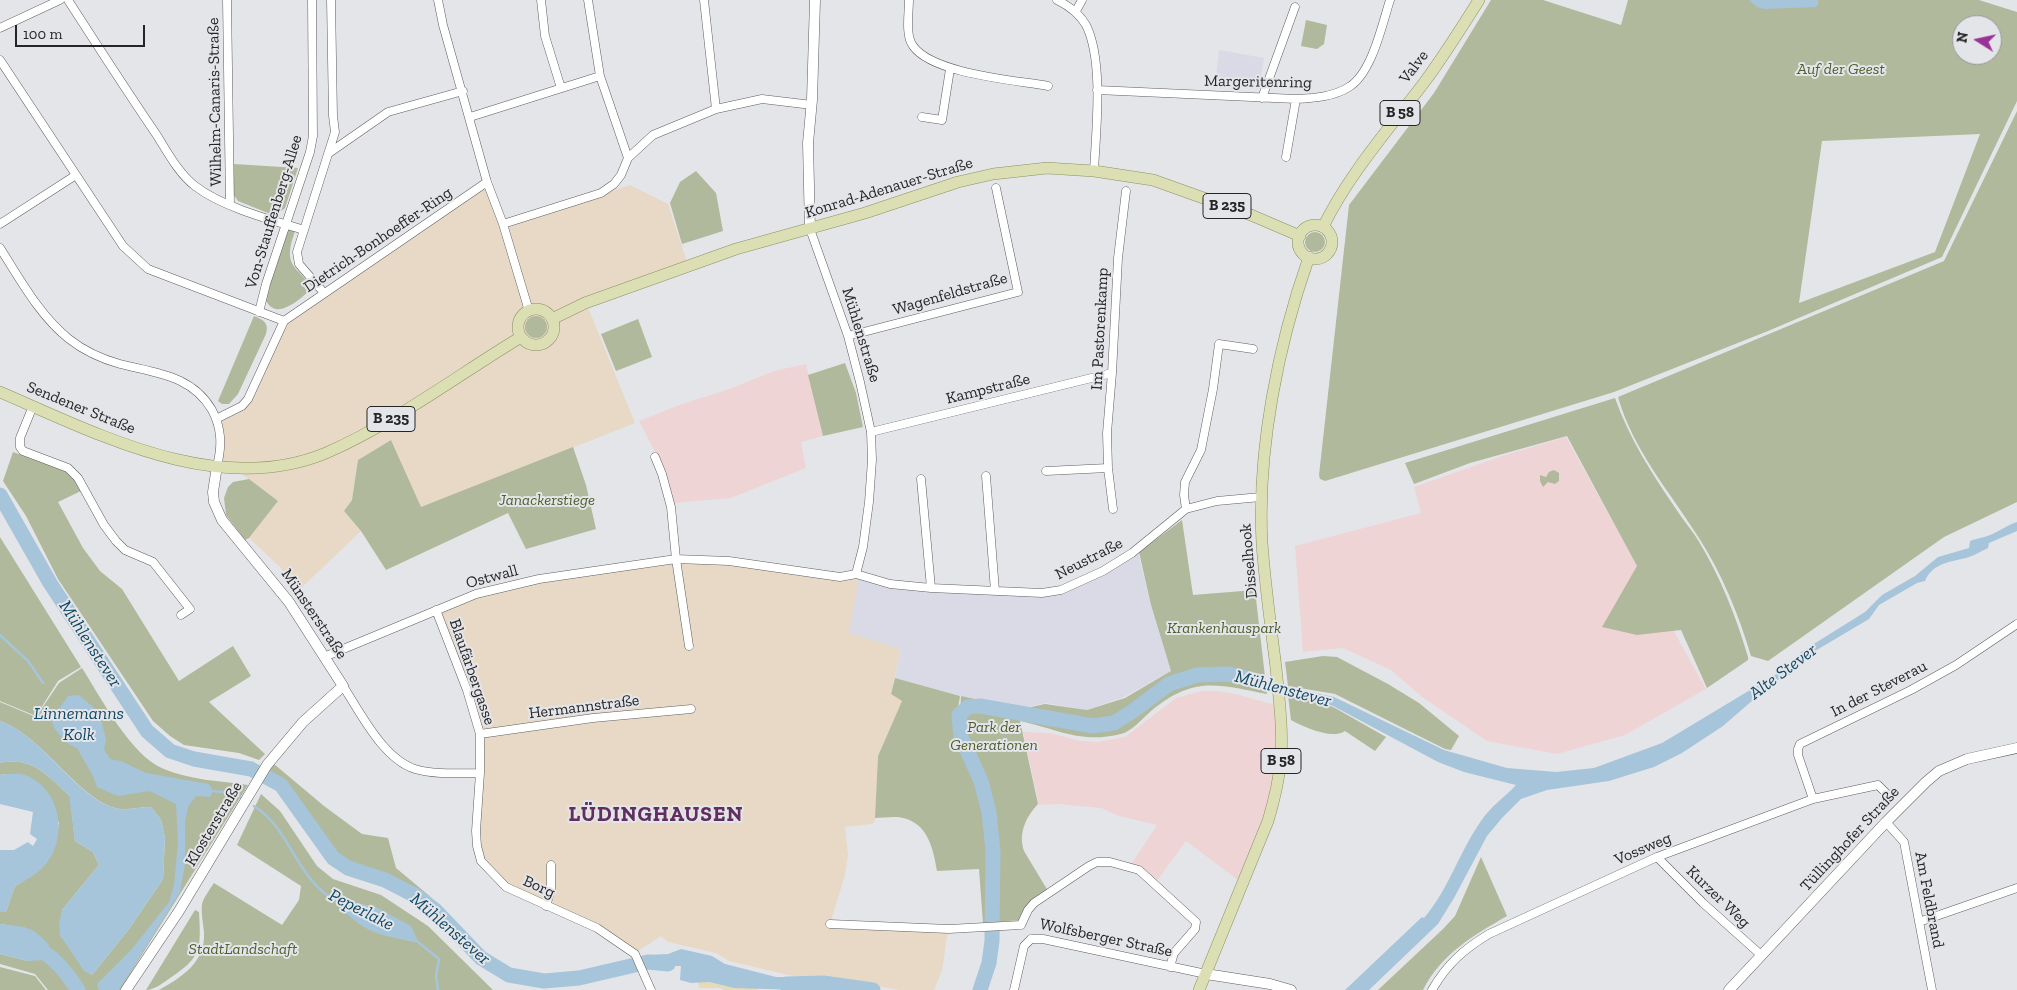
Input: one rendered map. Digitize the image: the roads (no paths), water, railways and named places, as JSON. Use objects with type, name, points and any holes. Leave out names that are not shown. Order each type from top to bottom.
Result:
[{"type":"main road","name":"Valve","points":[[1323,226],[1354,174],[1426,80],[1460,32],[1479,0]]},
{"type":"main road","name":"Konrad-Adenauer-Straße","points":[[552,319],[585,303],[702,260],[865,213],[930,190],[975,178],[1047,168],[1094,171],[1153,180],[1234,208],[1300,236]]},
{"type":"main road","points":[[1312,225],[1323,226],[1330,234],[1332,244],[1321,257],[1309,257],[1299,246],[1300,236],[1307,227],[1312,225]]},
{"type":"main road","name":"Disselhook","points":[[1206,974],[1268,821],[1276,795],[1282,742],[1277,677],[1262,546],[1260,498],[1262,469],[1272,404],[1288,330],[1309,257]]},
{"type":"main road","points":[[529,310],[542,310],[552,319],[553,332],[545,343],[531,345],[521,337],[518,324],[520,318],[529,310]]},
{"type":"main road","name":"B 235","points":[[217,466],[243,468],[272,466],[324,453],[363,435],[521,337]]},
{"type":"main road","name":"Sendener Straße","points":[[0,392],[150,453],[197,464],[217,466]]},
{"type":"main road","name":"B 58","points":[[1199,990],[1206,974]]},
{"type":"street","points":[[0,28],[60,0]]},
{"type":"street","points":[[68,0],[180,170],[193,185],[208,195],[230,204],[304,230]]},
{"type":"street","name":"Wilhelm-Canaris-Straße","points":[[227,0],[230,204]]},
{"type":"street","name":"Von-Stauffenberg-Allee","points":[[259,312],[285,224],[310,152],[313,136],[312,0]]},
{"type":"street","points":[[324,293],[299,264],[297,252],[335,132],[333,116],[331,0]]},
{"type":"street","points":[[438,0],[442,25],[463,91],[487,182],[503,224],[529,310]]},
{"type":"street","points":[[541,0],[545,36],[561,88]]},
{"type":"street","points":[[588,0],[600,76],[628,158]]},
{"type":"street","points":[[704,0],[716,109]]},
{"type":"street","name":"Mühlenstraße","points":[[814,0],[812,105],[808,153],[810,229],[848,336],[871,432],[872,460],[869,502],[863,547],[856,574]]},
{"type":"street","points":[[909,0],[909,33],[912,45],[921,54],[950,69],[1048,86]]},
{"type":"street","points":[[1057,0],[1076,11],[1086,25],[1089,35],[1095,64],[1097,90],[1094,171]]},
{"type":"street","points":[[1076,11],[1082,0]]},
{"type":"street","name":"Margeritenring","points":[[1097,90],[1296,99],[1316,98],[1334,94],[1350,87],[1360,77],[1368,63],[1390,0]]},
{"type":"street","points":[[1262,98],[1295,7]]},
{"type":"street","points":[[0,60],[123,246],[148,269],[284,321],[248,399],[242,406],[216,419]]},
{"type":"street","points":[[922,117],[942,120],[950,69]]},
{"type":"street","points":[[470,117],[600,76]]},
{"type":"street","points":[[329,153],[388,112],[463,91]]},
{"type":"street","points":[[503,224],[601,192],[614,184],[621,176],[628,158],[652,135],[716,109],[762,99],[812,105]]},
{"type":"street","points":[[1286,157],[1296,99]]},
{"type":"street","points":[[0,224],[76,175]]},
{"type":"street","name":"Dietrich-Bonhoeffer-Ring","points":[[284,321],[487,182]]},
{"type":"street","name":"Wagenfeldstraße","points":[[848,336],[1018,292],[996,188]]},
{"type":"street","name":"Im Pastorenkamp","points":[[1114,509],[1108,468],[1107,433],[1118,258],[1126,191]]},
{"type":"street","points":[[0,248],[46,316],[70,339],[101,357],[120,364],[157,371],[186,383],[203,397],[216,419],[221,442],[217,466]]},
{"type":"street","points":[[1186,509],[1185,482],[1201,450],[1213,389],[1218,344],[1253,349]]},
{"type":"street","name":"Kampstraße","points":[[871,432],[1112,373]]},
{"type":"street","points":[[33,406],[20,438],[20,447],[23,451],[68,468],[78,478],[104,525],[116,542],[125,550],[152,562],[196,617]]},
{"type":"street","points":[[655,457],[671,507],[676,559],[689,646]]},
{"type":"street","name":"Münsterstraße","points":[[217,466],[213,492],[216,507],[222,520],[289,602],[377,740],[413,769],[437,772],[480,773]]},
{"type":"street","points":[[1046,471],[1108,468]]},
{"type":"street","points":[[986,476],[995,591]]},
{"type":"street","points":[[921,479],[931,588]]},
{"type":"street","name":"Neustraße","points":[[856,574],[890,584],[931,588],[1042,593],[1061,590],[1103,570],[1132,553],[1186,509],[1217,501],[1260,498]]},
{"type":"street","name":"Ostwall","points":[[324,657],[476,594],[539,579],[676,559],[729,561],[840,577],[856,574]]},
{"type":"street","points":[[181,615],[190,609]]},
{"type":"street","name":"Blaufärbergasse","points":[[436,610],[467,690],[480,734],[480,773]]},
{"type":"street","name":"In der Steverau","points":[[1813,799],[1798,755],[1800,744],[1912,690],[1956,665],[2017,624]]},
{"type":"street","name":"Klosterstraße","points":[[126,990],[179,912],[267,765],[303,722],[343,686]]},
{"type":"street","name":"Hermannstraße","points":[[480,734],[593,718],[691,709]]},
{"type":"street","name":"Tüllinghofer Straße","points":[[1729,990],[1886,822],[1913,794],[1939,772],[1978,755],[2017,748]]},
{"type":"street","name":"Borg","points":[[480,773],[476,831],[477,846],[482,861],[506,887],[597,928],[636,956],[651,990]]},
{"type":"street","name":"Vossweg","points":[[1432,990],[1451,963],[1466,947],[1489,934],[1658,857],[1813,799],[1878,785],[1887,794]]},
{"type":"street","name":"Am Feldbrand","points":[[1886,822],[1904,842],[1932,990]]},
{"type":"street","name":"Kurzer Weg","points":[[1658,857],[1703,903],[1761,955]]},
{"type":"street","points":[[1021,925],[1028,910],[1034,903],[1088,866],[1097,862],[1104,862],[1131,867],[1139,870],[1196,922],[1196,929],[1178,946],[1170,967]]},
{"type":"street","points":[[546,906],[551,889],[551,865]]},
{"type":"street","points":[[1919,922],[2017,888]]},
{"type":"street","name":"Wolfsberger Straße","points":[[830,924],[949,930],[999,927],[1011,924],[1021,925],[1031,939],[1043,939],[1170,967],[1270,984],[1291,990]]},
{"type":"street","points":[[1014,990],[1024,946],[1031,939]]},
{"type":"water","points":[[1749,0],[1818,0],[1818,4],[1816,7],[1764,9],[1757,7]]},
{"type":"water","name":"Alte Stever","points":[[2017,522],[2017,531],[1989,543],[1988,548],[1974,555],[1938,566],[1928,575],[1925,581],[1917,583],[1879,605],[1869,619],[1801,661],[1792,674],[1775,681],[1723,726],[1682,753],[1654,767],[1609,781],[1547,790],[1521,799],[1487,836],[1438,924],[1369,990],[1345,990],[1422,917],[1424,918],[1433,907],[1481,821],[1516,785],[1464,772],[1438,762],[1335,707],[1318,700],[1229,673],[1334,697],[1444,750],[1507,768],[1556,772],[1594,768],[1662,743],[1790,666],[1801,652],[1865,612],[1882,595],[1915,576],[1938,557],[1969,548],[1970,541],[1988,536]]},
{"type":"water","name":"Linnemanns Kolk","points":[[79,695],[99,712],[106,739],[104,749],[110,759],[121,761],[146,773],[209,784],[213,791],[210,797],[196,796],[188,807],[185,822],[185,864],[180,892],[119,990],[99,990],[97,984],[132,949],[169,902],[174,885],[178,842],[176,804],[150,791],[118,796],[97,787],[77,748],[65,742],[51,720],[68,696]]},
{"type":"water","points":[[0,721],[32,740],[90,795],[105,804],[120,809],[151,807],[161,820],[165,838],[163,879],[129,929],[92,975],[84,971],[60,935],[59,924],[62,910],[99,865],[93,852],[75,841],[69,795],[39,769],[31,765],[22,762],[0,763]]},
{"type":"water","points":[[0,775],[25,775],[37,781],[46,790],[53,801],[59,827],[53,852],[46,864],[36,874],[15,886],[6,912],[0,912],[0,850],[14,850],[28,842],[33,846],[37,839],[30,834],[33,812],[0,804]]},
{"type":"water","name":"Peperlake","points":[[334,900],[376,907],[411,926],[419,943],[372,931],[354,920]]},
{"type":"water","points":[[0,924],[27,928],[38,934],[49,945],[46,960],[28,961],[0,954]]},
{"type":"water","points":[[681,949],[712,956],[725,964],[776,977],[807,977],[806,987],[800,990],[734,988],[709,982],[691,983],[680,980],[681,966],[649,966],[645,957],[647,955],[668,954]]},
{"type":"waterway","name":"Mühlenstever","points":[[0,495],[50,583],[147,731],[170,751],[194,759],[251,769],[281,785],[333,858],[348,868],[385,880],[418,897],[435,910],[481,958],[509,975],[544,981],[579,978],[648,962],[668,964]]},
{"type":"waterway","points":[[0,635],[28,661],[43,683]]},
{"type":"waterway","name":"Mühlenstever","points":[[980,990],[989,963],[992,941],[993,851],[989,812],[981,781],[961,737],[959,715],[968,707],[980,706],[1093,726],[1114,723],[1169,684],[1197,675],[1228,674],[1247,678]]},
{"type":"waterway","name":"Linnemanns Kolk","points":[[212,791],[234,793],[241,798]]},
{"type":"waterway","name":"Peperlake","points":[[254,806],[266,815],[276,827],[311,880],[322,892],[336,901]]},
{"type":"waterway","points":[[0,937],[26,944],[46,954],[62,968],[78,990]]},
{"type":"waterway","name":"Peperlake","points":[[418,942],[439,959],[436,976],[438,990]]},
{"type":"waterway","name":"Mühlenstever","points":[[786,984],[823,983],[873,990]]},
{"type":"district","name":"LÜDINGHAUSEN","points":[[656,815]]},
{"type":"park label","name":"Auf der Geest","points":[[1841,69]]},
{"type":"park label","name":"Janackerstiege","points":[[547,500]]},
{"type":"park label","name":"Krankenhauspark","points":[[1224,628]]},
{"type":"park label","name":"Park der Generationen","points":[[994,736]]},
{"type":"park label","name":"StadtLandschaft","points":[[243,949]]}]
